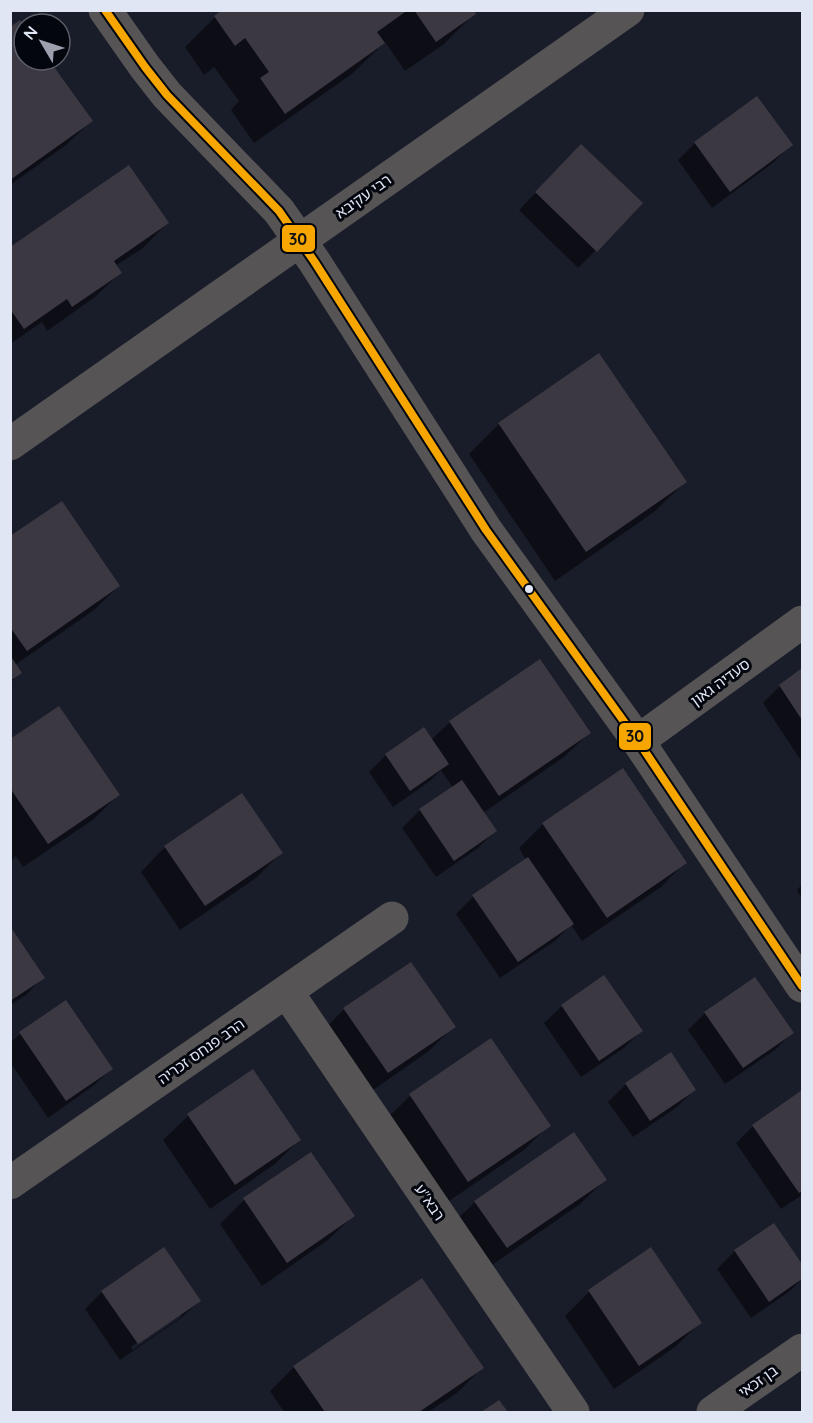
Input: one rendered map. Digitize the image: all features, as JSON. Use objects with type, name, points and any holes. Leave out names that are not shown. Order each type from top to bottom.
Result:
[{"type":"street","points":[[105,10],[167,95],[279,211],[486,530],[638,741],[802,986]]},
{"type":"street","name":"רבי עקיבא","points":[[10,444],[628,10]]},
{"type":"street","name":"סעדיה גאון","points":[[638,741],[802,622]]},
{"type":"street","name":"הרב פנחס זכריה","points":[[10,1183],[392,918]]},
{"type":"street","name":"רבא\"ע","points":[[287,992],[573,1413]]},
{"type":"street","name":"בן זכאי","points":[[713,1413],[802,1350]]},
{"type":"building","points":[[222,10],[408,10],[377,32],[385,43],[285,114],[260,78],[269,72],[245,38],[235,46],[214,16]]},
{"type":"building","points":[[414,10],[473,10],[476,14],[436,42]]},
{"type":"building","points":[[12,26],[12,72],[58,72],[93,121],[10,180],[10,27]]},
{"type":"building","points":[[757,96],[793,145],[730,192],[694,142]]},
{"type":"building","points":[[581,144],[643,203],[597,252],[535,192]]},
{"type":"building","points":[[129,165],[169,223],[114,261],[122,273],[72,307],[67,299],[24,329],[10,309],[10,247]]},
{"type":"building","points":[[599,353],[687,482],[586,552],[498,423]]},
{"type":"building","points":[[62,501],[120,586],[27,651],[10,627],[10,536]]},
{"type":"building","points":[[10,655],[22,673],[10,681]]},
{"type":"building","points":[[540,659],[591,733],[499,796],[449,721]]},
{"type":"building","points":[[802,668],[802,720],[779,685]]},
{"type":"building","points":[[59,706],[120,795],[48,844],[10,788],[10,739]]},
{"type":"building","points":[[424,727],[449,764],[410,791],[385,754]]},
{"type":"building","points":[[623,768],[687,863],[607,918],[542,823]]},
{"type":"building","points":[[462,780],[497,831],[454,861],[419,809]]},
{"type":"building","points":[[242,793],[283,853],[205,906],[164,846]]},
{"type":"building","points":[[528,857],[574,924],[518,962],[472,895]]},
{"type":"building","points":[[10,926],[45,978],[10,1001]]},
{"type":"building","points":[[411,962],[456,1027],[388,1073],[343,1008]]},
{"type":"building","points":[[604,975],[643,1031],[599,1061],[561,1005]]},
{"type":"building","points":[[755,977],[794,1033],[743,1068],[704,1012]]},
{"type":"building","points":[[66,1000],[113,1069],[66,1101],[19,1032]]},
{"type":"building","points":[[491,1038],[551,1126],[468,1182],[409,1094]]},
{"type":"building","points":[[671,1052],[696,1090],[650,1121],[625,1083]]},
{"type":"building","points":[[253,1069],[301,1140],[235,1185],[187,1114]]},
{"type":"building","points":[[802,1090],[802,1191],[799,1193],[752,1125]]},
{"type":"building","points":[[574,1132],[607,1180],[507,1248],[474,1201]]},
{"type":"building","points":[[311,1152],[355,1216],[287,1263],[243,1198]]},
{"type":"building","points":[[774,1223],[802,1264],[802,1279],[769,1302],[734,1250]]},
{"type":"building","points":[[164,1247],[201,1301],[138,1344],[101,1291]]},
{"type":"building","points":[[651,1247],[702,1323],[639,1366],[588,1290]]},
{"type":"building","points":[[422,1278],[484,1368],[419,1412],[325,1412],[293,1366]]},
{"type":"building","points":[[499,1400],[508,1412],[481,1412]]},
{"type":"transit line","name":"30","points":[[105,10],[167,95],[279,211],[314,261],[486,530],[638,741],[802,986]]}]
